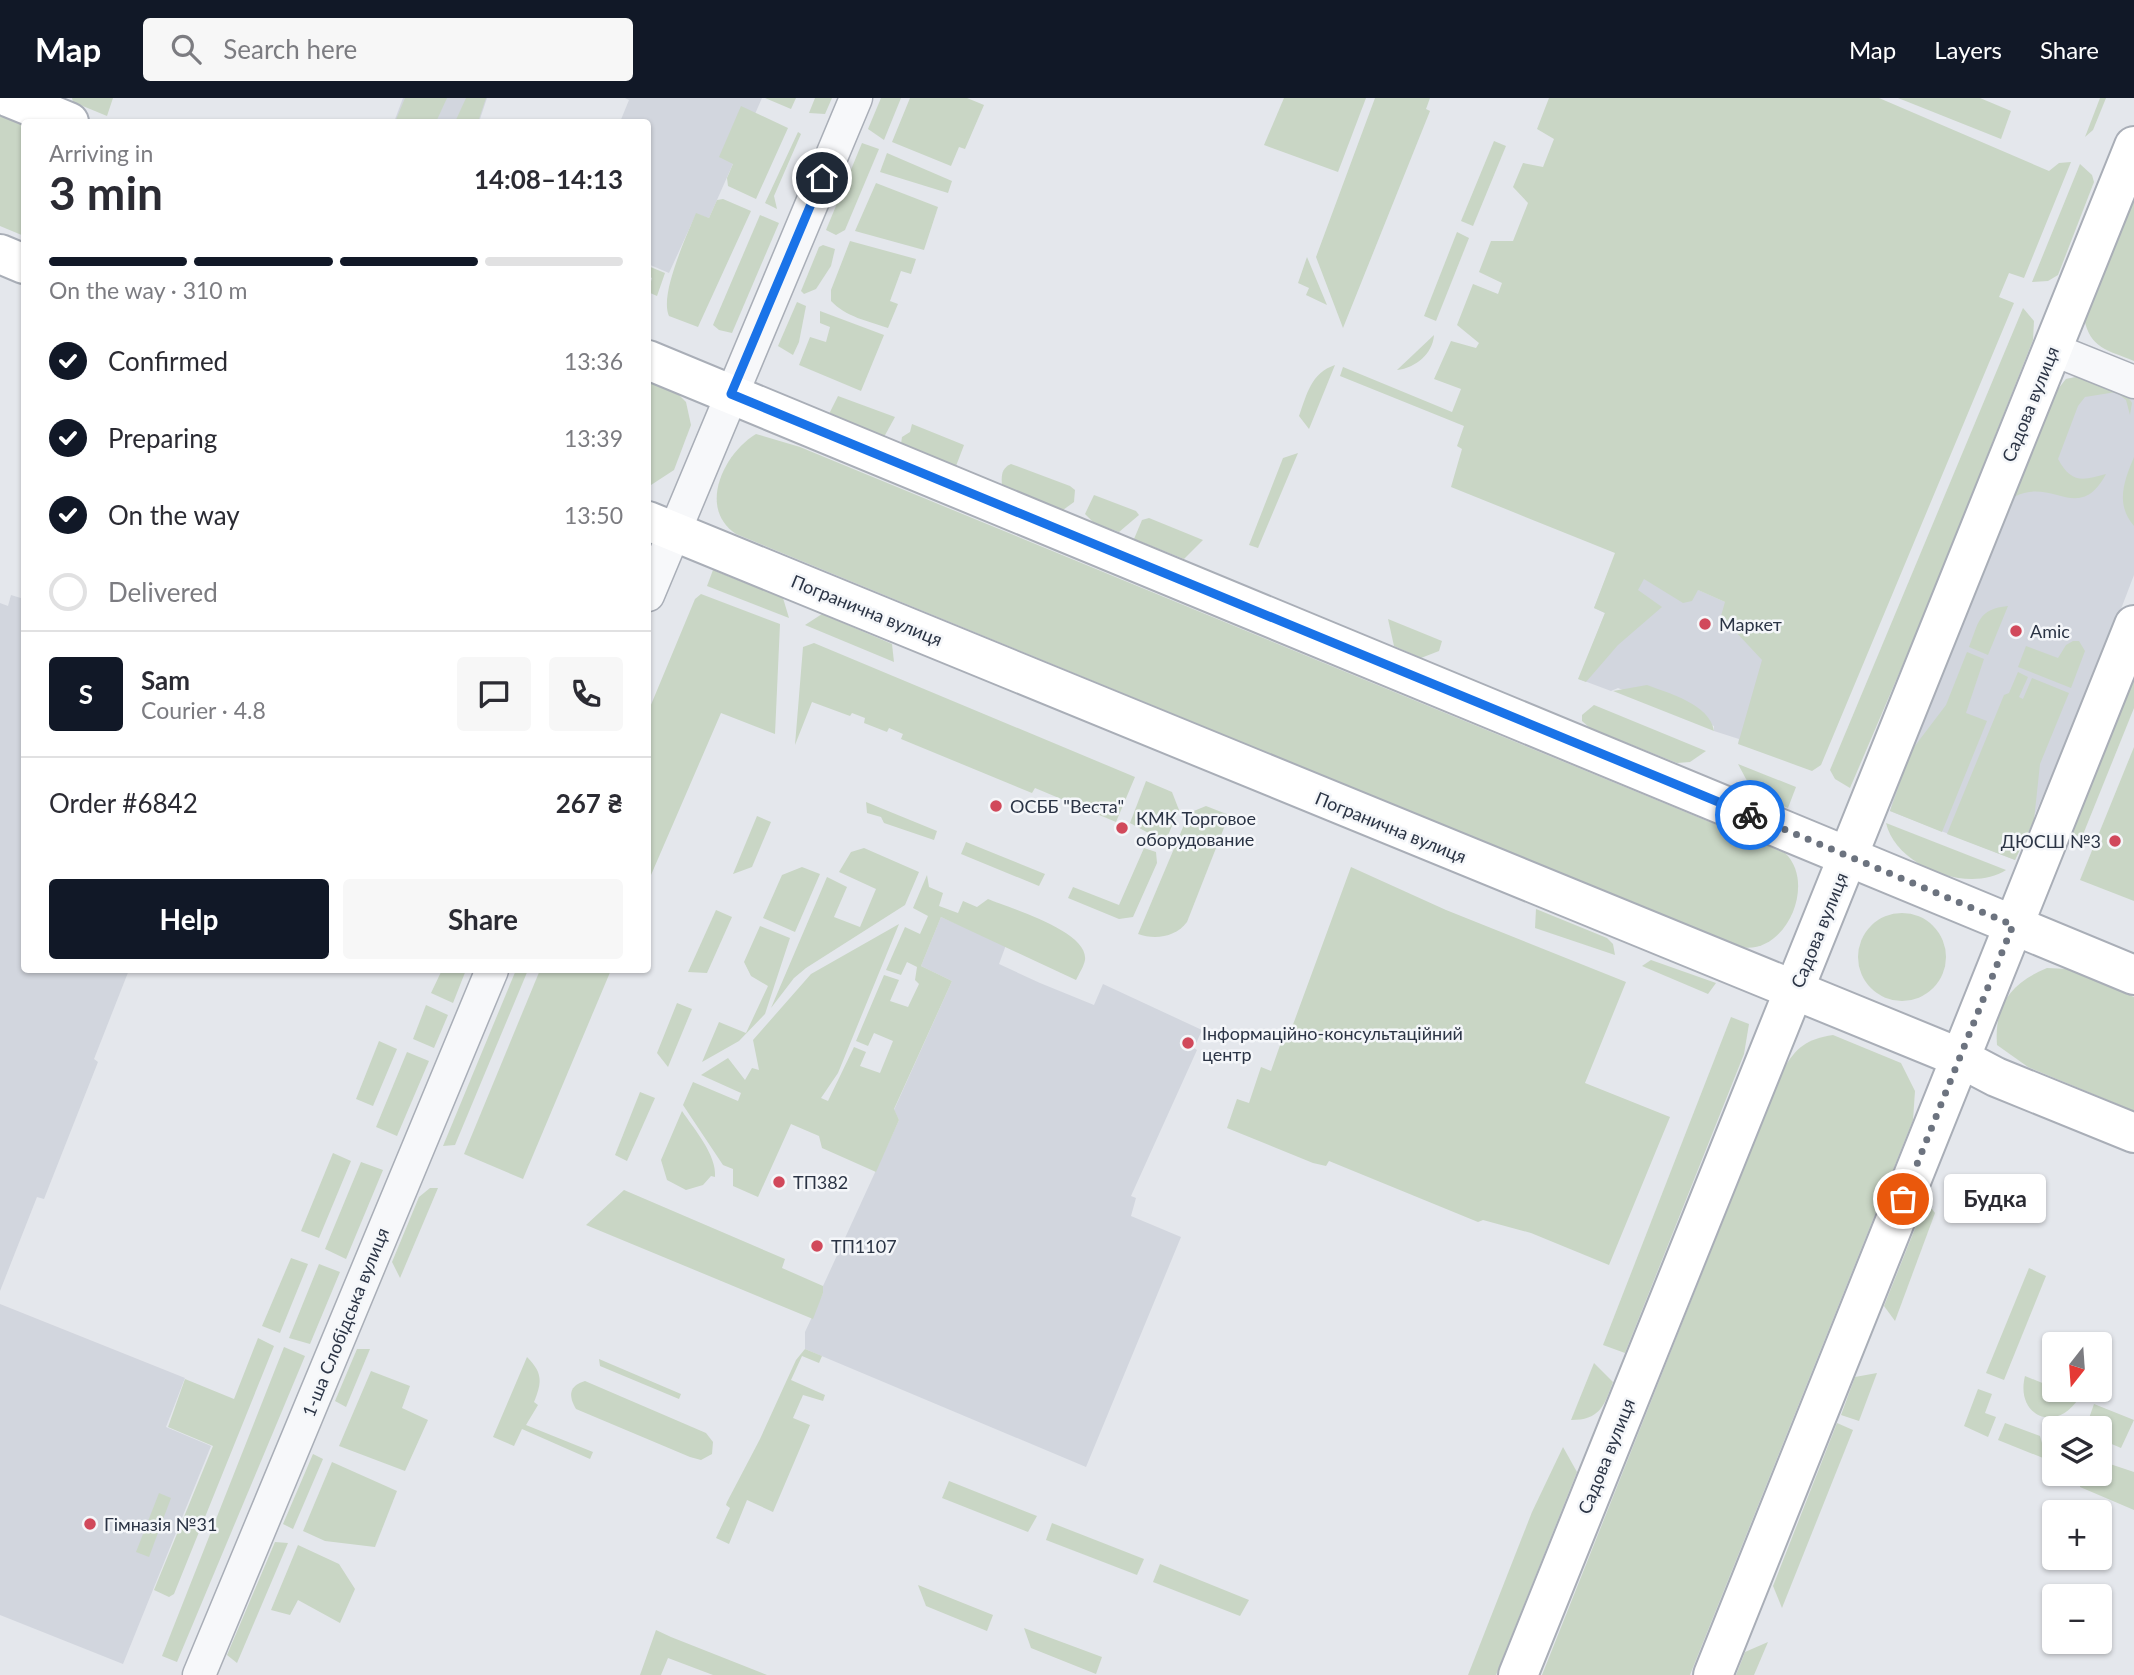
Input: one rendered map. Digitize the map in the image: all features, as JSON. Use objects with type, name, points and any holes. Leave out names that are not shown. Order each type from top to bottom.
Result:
[{"type":"main road","points":[[10,98],[62,119]]},
{"type":"main road","name":"Садова вулиця","points":[[1518,1675],[2134,146]]},
{"type":"main road","points":[[0,254],[21,263]]},
{"type":"main road","points":[[651,361],[2134,975]]},
{"type":"main road","name":"Погранична вулиця","points":[[661,526],[1958,1057],[1996,1077],[2134,1133]]},
{"type":"main road","points":[[1713,1675],[1958,1057],[2134,625]]},
{"type":"street","points":[[651,578],[661,526],[731,394],[856,98]]},
{"type":"street","points":[[2052,349],[2134,382]]},
{"type":"street","name":"1-ша Слобідська вулиця","points":[[199,1675],[491,973]]},
{"type":"shaded area","points":[[403,98],[487,98],[480,119],[395,119]]},
{"type":"shaded area","points":[[625,98],[762,98],[709,218],[696,214],[669,273],[651,265],[651,119],[621,119],[629,100]]},
{"type":"shaded area","points":[[2076,377],[2134,394],[2134,575],[2100,664],[2015,860],[1890,811],[1898,781],[2055,393],[2066,379]]},
{"type":"shaded area","points":[[1616,553],[1725,602],[1768,660],[1751,721],[1738,744],[1739,739],[1714,731],[1714,726],[1618,688],[1611,691],[1579,679],[1605,613],[1594,608]]},
{"type":"shaded area","points":[[11,595],[21,598],[21,973],[128,973],[94,1059],[98,1062],[44,1199],[37,1197],[0,1291],[0,603],[8,606]]},
{"type":"shaded area","points":[[941,917],[1006,945],[999,964],[1040,983],[1094,1005],[1103,984],[1202,1030],[1194,1048],[1197,1050],[1131,1196],[1136,1198],[1131,1216],[1181,1237],[1086,1467],[805,1349],[805,1332],[823,1293],[823,1286],[899,1120],[894,1110],[952,981],[921,966]]},
{"type":"shaded area","name":"Гімназія №31","points":[[0,1304],[185,1378],[166,1427],[211,1446],[123,1664],[0,1615]]},
{"type":"green space","points":[[72,98],[113,98],[107,116],[73,102]]},
{"type":"green space","points":[[405,98],[447,98],[437,119],[396,119]]},
{"type":"green space","points":[[466,98],[486,98],[479,119],[456,119]]},
{"type":"green space","points":[[765,98],[796,98],[791,109]]},
{"type":"green space","points":[[815,98],[832,98],[825,114],[809,113]]},
{"type":"green space","points":[[881,98],[901,98],[884,140],[868,129]]},
{"type":"green space","points":[[910,98],[967,98],[984,105],[965,149],[959,147],[951,166],[892,142]]},
{"type":"green space","points":[[1284,98],[1366,98],[1338,172],[1264,145]]},
{"type":"green space","points":[[1375,98],[1430,98],[1426,109],[1430,111],[1343,328],[1316,257]]},
{"type":"green space","points":[[1549,98],[1879,98],[2049,171],[2059,163],[2071,162],[2024,278],[2009,273],[1999,297],[2014,303],[1821,765],[1812,771],[1738,744],[1762,660],[1721,616],[1725,602],[1698,590],[1692,601],[1683,603],[1644,579],[1638,590],[1662,607],[1618,645],[1586,682],[1578,679],[1605,613],[1594,608],[1615,553],[1451,487],[1462,449],[1457,446],[1464,426],[1340,376],[1343,367],[1452,412],[1461,389],[1434,379],[1451,341],[1476,348],[1479,343],[1457,325],[1473,284],[1498,294],[1502,283],[1479,272],[1491,241],[1513,241],[1528,203],[1513,187],[1523,163],[1543,167],[1554,139],[1537,129]]},
{"type":"green space","points":[[1898,98],[1980,98],[2011,111],[2001,139]]},
{"type":"green space","points":[[2100,98],[2106,98],[2093,130],[2085,137]]},
{"type":"green space","points":[[741,106],[788,128],[756,199],[728,186],[727,178],[733,164],[719,157]]},
{"type":"green space","points":[[0,112],[21,121],[21,235],[0,226]]},
{"type":"green space","points":[[798,132],[801,134],[774,196],[777,209],[765,203]]},
{"type":"green space","points":[[1494,141],[1506,146],[1473,226],[1461,221]]},
{"type":"green space","points":[[862,143],[879,149],[845,230],[836,235],[826,230]]},
{"type":"green space","points":[[887,153],[952,181],[948,193],[880,172]]},
{"type":"green space","points":[[2080,164],[2092,175],[2094,182],[2058,275],[2048,281],[2032,282]]},
{"type":"green space","points":[[876,183],[938,207],[924,250],[855,231]]},
{"type":"green space","points":[[2134,193],[2134,361],[2108,351],[2096,342],[2084,318]]},
{"type":"green space","points":[[723,199],[751,211],[698,327],[669,316],[668,294],[675,265],[696,213],[709,218],[717,200]]},
{"type":"green space","points":[[760,215],[779,223],[732,333],[719,330],[713,325]]},
{"type":"green space","points":[[1457,232],[1469,238],[1436,321],[1424,316]]},
{"type":"green space","points":[[850,241],[916,259],[911,274],[901,271],[890,301],[898,304],[888,328],[850,315],[831,301],[831,290]]},
{"type":"green space","points":[[823,245],[835,249],[831,266],[816,289],[804,294],[801,291],[819,247]]},
{"type":"green space","points":[[1307,257],[1327,305],[1306,295],[1309,288],[1298,283]]},
{"type":"green space","points":[[651,267],[665,273],[657,296],[651,293]]},
{"type":"green space","points":[[797,302],[806,306],[799,342],[793,355],[778,346]]},
{"type":"green space","points":[[2023,308],[2034,321],[2033,340],[1924,615],[1850,788],[1835,779],[1830,770]]},
{"type":"green space","points":[[820,311],[884,335],[861,391],[799,365],[810,337],[826,342],[830,327],[820,323]]},
{"type":"green space","points":[[1434,335],[1427,353],[1417,363],[1397,370]]},
{"type":"green space","points":[[1335,365],[1309,429],[1299,416],[1308,392],[1320,373]]},
{"type":"green space","points":[[2089,377],[2123,389],[2132,403],[2130,415],[2126,400],[2116,392],[2085,397],[2078,406],[2058,459],[2068,472],[2078,478],[2106,474],[2096,489],[2086,496],[2075,498],[2028,492],[2014,497],[2055,393],[2066,379]]},
{"type":"green space","points":[[651,380],[677,393],[686,402],[691,425],[674,470],[651,485]]},
{"type":"green space","points":[[838,396],[895,417],[884,437],[829,414]]},
{"type":"green space","points":[[912,424],[964,445],[956,466],[901,444],[902,437],[910,432]]},
{"type":"green space","points":[[756,434],[800,447],[1785,853],[1794,866],[1798,882],[1792,915],[1783,929],[1771,940],[1756,947],[1740,947],[736,534],[724,523],[718,510],[719,481],[734,454]]},
{"type":"green space","points":[[1298,453],[1258,548],[1249,545],[1283,458]]},
{"type":"green space","points":[[2134,457],[2134,526],[2125,509],[2123,492]]},
{"type":"green space","points":[[1011,464],[1070,486],[1075,490],[1074,502],[1063,510],[1002,485],[1003,472]]},
{"type":"green space","points":[[1094,495],[1136,511],[1139,515],[1119,532],[1094,523],[1085,514]]},
{"type":"green space","points":[[1149,518],[1203,540],[1184,559],[1134,539],[1142,520]]},
{"type":"green space","points":[[713,570],[783,598],[789,618],[707,586]]},
{"type":"green space","points":[[701,594],[780,624],[775,734],[721,713],[651,875],[651,705],[695,599]]},
{"type":"green space","points":[[2008,606],[1988,655],[1969,647],[1981,618],[1991,610]]},
{"type":"green space","points":[[822,614],[892,644],[894,662],[805,625]]},
{"type":"green space","points":[[1388,619],[1442,641],[1439,651],[1421,658],[1394,646]]},
{"type":"green space","points":[[2079,641],[2085,651],[2071,688],[2018,667],[2026,646],[2058,658],[2066,645]]},
{"type":"green space","points":[[814,643],[1135,777],[1116,822],[1035,788],[1032,793],[901,739],[903,734],[889,728],[887,732],[864,723],[865,718],[852,713],[850,716],[812,702],[795,745],[803,647]]},
{"type":"green space","points":[[1967,652],[1984,659],[1966,713],[1987,721],[1942,832],[1890,811],[1911,751],[1946,705]]},
{"type":"green space","points":[[2018,672],[2028,677],[2019,697],[2023,699],[2032,678],[2069,693],[2040,764],[2034,820],[2015,860],[1947,834],[2004,695],[2009,693]]},
{"type":"green space","points":[[2134,677],[2134,708],[2082,837],[2071,834]]},
{"type":"green space","points":[[1647,685],[1697,707],[1711,722],[1714,731],[1613,691]]},
{"type":"green space","points":[[1594,705],[1706,751],[1690,762],[1677,763],[1590,728],[1582,721],[1582,715]]},
{"type":"green space","name":"ДЮСШ №3","points":[[2134,747],[2134,901],[2080,880]]},
{"type":"green space","points":[[1738,764],[1796,787],[1788,808],[1754,794]]},
{"type":"green space","points":[[1146,781],[1172,792],[1179,810],[1165,842],[1130,823]]},
{"type":"green space","points":[[866,802],[937,831],[934,840],[884,823],[881,817],[867,813]]},
{"type":"green space","points":[[1206,806],[1229,815],[1187,922],[1177,931],[1165,936],[1138,934],[1189,813]]},
{"type":"green space","points":[[757,816],[771,822],[752,867],[733,874]]},
{"type":"green space","points":[[1886,823],[2006,870],[1991,877],[1973,879],[1936,872],[1919,864],[1904,852],[1893,839]]},
{"type":"green space","points":[[966,842],[1045,874],[1039,886],[961,854]]},
{"type":"green space","points":[[864,848],[919,872],[905,905],[806,968],[794,978],[771,1008],[827,877],[847,887],[834,917],[860,927],[876,889],[839,872],[851,852]]},
{"type":"green space","points":[[1144,848],[1156,852],[1157,863],[1133,917],[1119,919],[1068,898],[1073,887],[1119,905]]},
{"type":"green space","points":[[802,867],[820,874],[795,932],[763,918],[782,875]]},
{"type":"green space","points":[[1351,867],[1446,910],[1626,982],[1585,1083],[1670,1117],[1609,1265],[1531,1233],[1483,1220],[1478,1222],[1329,1161],[1326,1166],[1313,1163],[1227,1128],[1237,1099],[1249,1103],[1261,1067],[1271,1071],[1285,1031],[1291,1030]]},
{"type":"green space","points":[[927,875],[929,887],[943,893],[939,906],[958,913],[963,901],[977,907],[988,899],[1062,930],[1083,949],[1085,960],[1076,980],[941,917],[921,966],[952,981],[894,1109],[899,1120],[876,1172],[822,1148],[819,1136],[791,1124],[758,1197],[733,1186],[733,1169],[723,1165],[683,1105],[693,1082],[738,1101],[741,1093],[701,1075],[728,1058],[745,1080],[752,1068],[759,1070],[753,1040],[811,974],[899,924],[838,1073],[821,1098],[828,1101],[854,1047],[866,1052],[860,1066],[880,1073],[893,1041],[874,1033],[868,1046],[856,1041],[884,975],[899,980],[890,1001],[908,1007],[919,984],[915,980],[917,967],[907,962],[901,975],[886,970],[905,927],[920,934],[928,916],[913,908]]},
{"type":"green space","points":[[1536,909],[1607,938],[1613,944],[1615,955],[1535,928]]},
{"type":"green space","points":[[716,910],[732,917],[707,973],[688,972]]},
{"type":"green space","points":[[1902,913],[1919,917],[1933,926],[1942,940],[1946,957],[1942,974],[1933,988],[1919,997],[1902,1001],[1885,997],[1871,988],[1862,974],[1858,957],[1862,940],[1871,926],[1885,917]]},
{"type":"green space","points":[[760,926],[790,938],[765,1014],[739,1041],[702,1062],[719,1022],[746,1033],[768,986],[751,976],[744,962]]},
{"type":"green space","points":[[1651,960],[1716,983],[1708,994],[1642,966]]},
{"type":"green space","points":[[2047,968],[2068,969],[2134,997],[2134,1111],[2028,1067],[1997,1045],[1998,1018],[2007,997],[2024,981]]},
{"type":"green space","points":[[441,973],[465,973],[453,1003],[431,993]]},
{"type":"green space","points":[[515,973],[527,973],[455,1145],[443,1146]]},
{"type":"green space","points":[[539,973],[610,973],[523,1179],[464,1154]]},
{"type":"green space","points":[[677,1003],[692,1009],[668,1067],[657,1053]]},
{"type":"green space","points":[[426,1005],[448,1015],[434,1048],[413,1039]]},
{"type":"green space","points":[[1731,1017],[1749,1024],[1744,1054],[1625,1353],[1603,1345]]},
{"type":"green space","points":[[1833,1035],[1901,1063],[1915,1091],[1913,1120],[1690,1675],[1542,1675],[1783,1070],[1803,1045]]},
{"type":"green space","points":[[379,1041],[397,1049],[373,1106],[356,1099]]},
{"type":"green space","points":[[407,1052],[429,1061],[397,1136],[376,1127]]},
{"type":"green space","points":[[640,1092],[655,1098],[627,1161],[615,1155]]},
{"type":"green space","points":[[682,1111],[704,1142],[715,1169],[715,1177],[711,1176],[703,1185],[686,1190],[667,1180],[661,1160]]},
{"type":"green space","points":[[333,1153],[351,1161],[319,1238],[301,1231]]},
{"type":"green space","points":[[361,1162],[383,1170],[346,1259],[325,1249]]},
{"type":"green space","points":[[430,1188],[438,1188],[400,1278],[392,1262],[419,1197]]},
{"type":"green space","points":[[624,1190],[785,1259],[782,1268],[823,1286],[813,1319],[586,1225]]},
{"type":"green space","points":[[1932,1209],[1935,1213],[1895,1321],[1884,1306],[1922,1211]]},
{"type":"green space","points":[[291,1258],[308,1264],[280,1333],[262,1326]]},
{"type":"green space","points":[[319,1264],[340,1272],[310,1344],[289,1338]]},
{"type":"green space","points":[[2029,1268],[2046,1276],[2004,1380],[1986,1373]]},
{"type":"green space","points":[[258,1338],[274,1346],[174,1594],[169,1597],[154,1590],[213,1446],[168,1427],[185,1379],[234,1399]]},
{"type":"green space","points":[[284,1347],[305,1356],[177,1662],[162,1656]]},
{"type":"green space","points":[[357,1349],[370,1349],[346,1407],[335,1401]]},
{"type":"green space","points":[[805,1349],[822,1356],[819,1363],[802,1356],[791,1380],[825,1395],[823,1401],[803,1395],[793,1418],[810,1425],[773,1512],[747,1500],[729,1544],[716,1538],[730,1508],[726,1505],[727,1502],[760,1439],[796,1360]]},
{"type":"green space","points":[[527,1357],[536,1368],[540,1383],[534,1402],[538,1405],[526,1425],[593,1452],[590,1459],[522,1429],[514,1446],[493,1437]]},
{"type":"green space","points":[[599,1359],[681,1394],[679,1399],[600,1366]]},
{"type":"green space","points":[[1594,1363],[1613,1382],[1610,1391],[1594,1415],[1571,1420]]},
{"type":"green space","points":[[371,1371],[410,1386],[402,1408],[428,1420],[405,1471],[339,1446]]},
{"type":"green space","points":[[1877,1373],[1859,1421],[1841,1415],[1855,1377]]},
{"type":"green space","points":[[2025,1376],[2042,1383],[2042,1402],[2075,1402],[2059,1416],[2039,1416],[2031,1410],[2023,1390]]},
{"type":"green space","points":[[585,1381],[706,1433],[713,1442],[712,1454],[701,1460],[690,1457],[576,1409],[572,1399],[573,1388]]},
{"type":"green space","points":[[1978,1389],[1992,1394],[1985,1413],[1996,1417],[1988,1437],[1964,1426]]},
{"type":"green space","points":[[2094,1404],[2134,1420],[2121,1448],[2112,1444],[2112,1416],[2090,1416]]},
{"type":"green space","points":[[1837,1423],[1853,1430],[1782,1608],[1773,1586]]},
{"type":"green space","points":[[2005,1423],[2040,1436],[2042,1458],[1998,1440]]},
{"type":"green space","points":[[1563,1447],[1577,1472],[1496,1675],[1468,1675],[1532,1512]]},
{"type":"green space","points":[[313,1454],[323,1459],[293,1529],[283,1524]]},
{"type":"green space","points":[[332,1462],[397,1491],[375,1547],[325,1541],[303,1531]]},
{"type":"green space","points":[[2112,1465],[2134,1472],[2134,1510],[2112,1500],[2080,1487],[2112,1486]]},
{"type":"green space","points":[[949,1481],[1037,1516],[1028,1532],[942,1498]]},
{"type":"green space","points":[[159,1493],[171,1498],[149,1557],[136,1552]]},
{"type":"green space","points":[[1052,1523],[1144,1559],[1137,1575],[1046,1540]]},
{"type":"green space","points":[[275,1542],[288,1543],[237,1663],[227,1655]]},
{"type":"green space","points":[[298,1545],[339,1564],[355,1589],[340,1623],[298,1600],[290,1615],[271,1610]]},
{"type":"green space","points":[[1160,1564],[1249,1600],[1240,1616],[1153,1582]]},
{"type":"green space","points":[[918,1585],[993,1615],[987,1631],[926,1606]]},
{"type":"green space","points":[[1024,1628],[1102,1657],[1096,1674],[1031,1648]]},
{"type":"green space","points":[[656,1630],[767,1675],[713,1675],[668,1658],[661,1675],[640,1675]]},
{"type":"green space","points":[[1768,1642],[1754,1675],[1736,1675],[1745,1652]]},
{"type":"way so far","points":[[1750,815],[2013,925],[1903,1199]]},
{"type":"place","name":"Маркет","points":[[1705,624]]},
{"type":"place","name":"Amic","points":[[2016,631]]},
{"type":"place","name":"ОСББ \"Веста\"","points":[[996,806]]},
{"type":"place","name":"КМК Торговое оборудование","points":[[1122,828]]},
{"type":"place","name":"ДЮСШ №3","points":[[2115,841]]},
{"type":"place","name":"Інформаційно-консультаційний центр","points":[[1188,1043]]},
{"type":"place","name":"ТП382","points":[[779,1182]]},
{"type":"place","name":"Будка","points":[[1903,1199]]},
{"type":"place","name":"ТП1107","points":[[817,1246]]},
{"type":"place","name":"Гімназія №31","points":[[90,1524]]},
{"type":"route","points":[[822,178],[731,394],[1750,815]]}]
